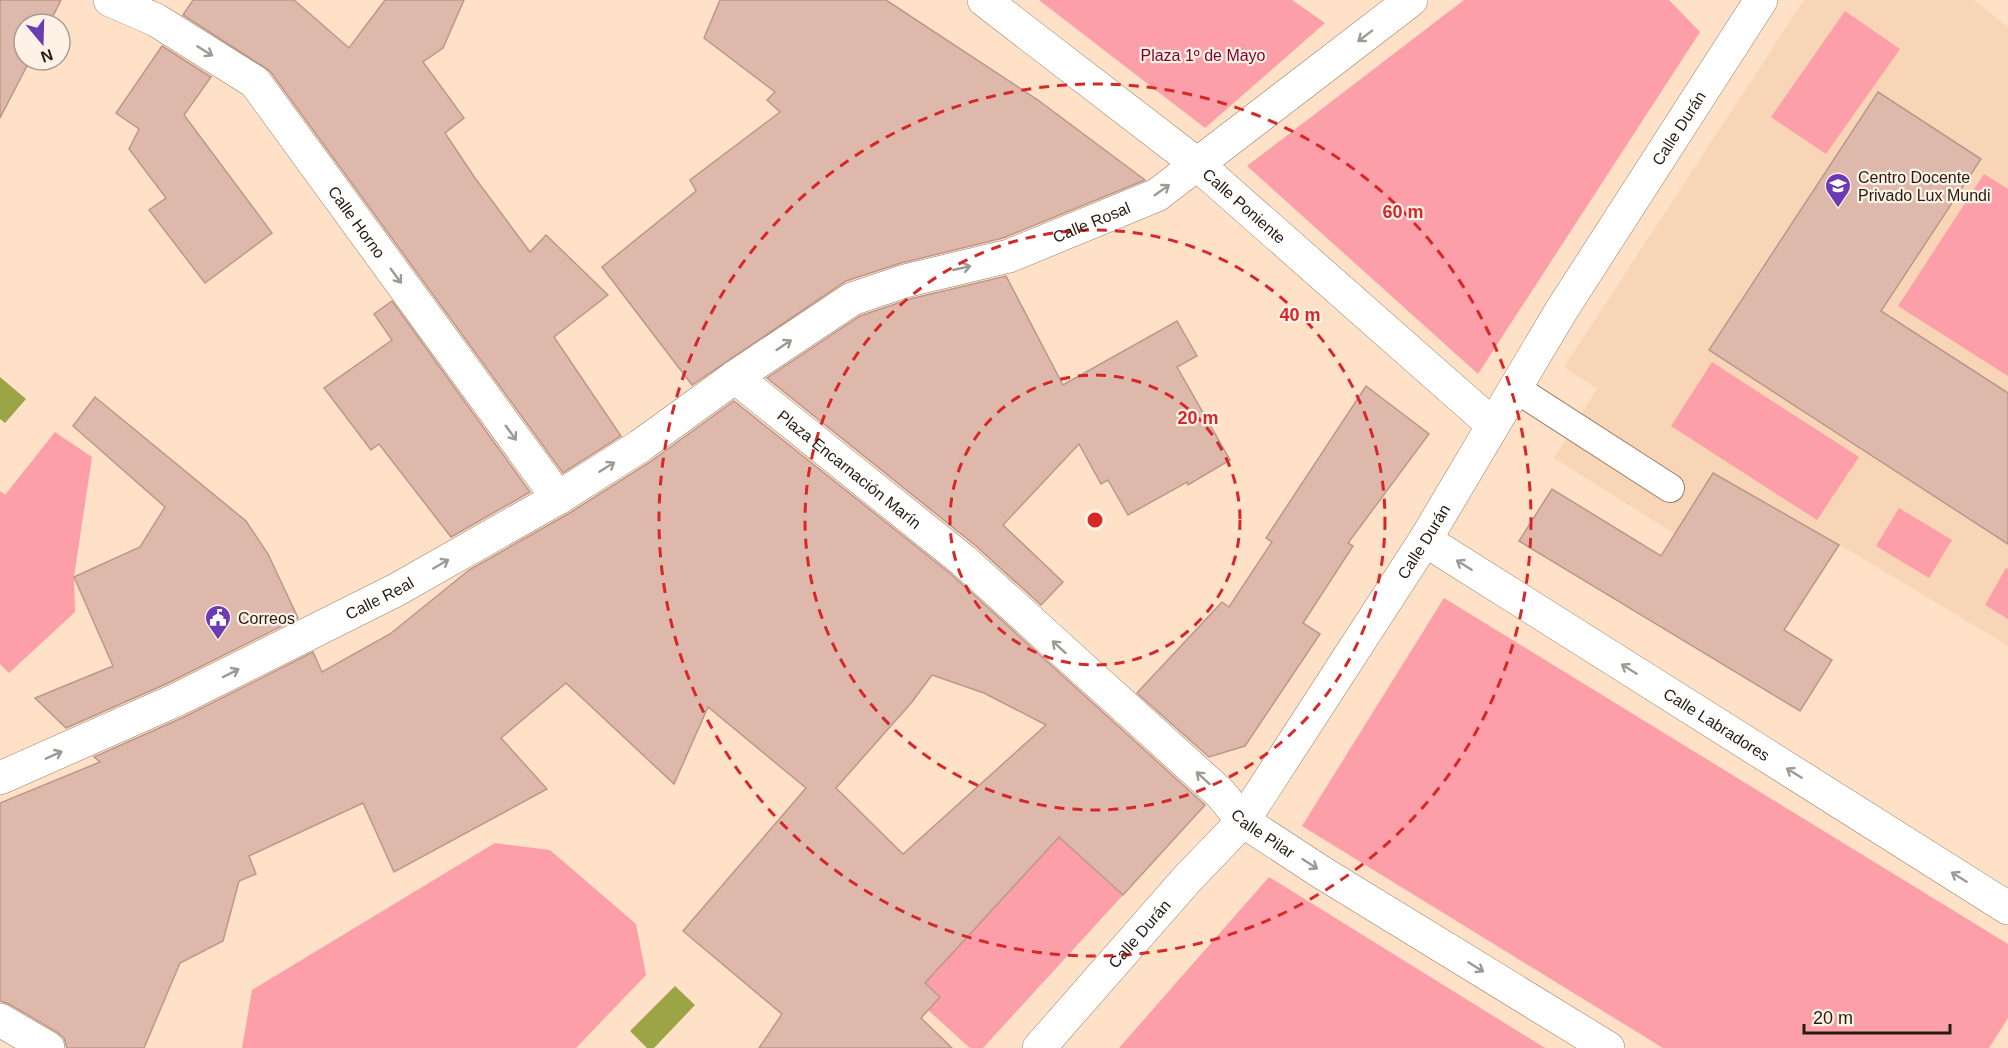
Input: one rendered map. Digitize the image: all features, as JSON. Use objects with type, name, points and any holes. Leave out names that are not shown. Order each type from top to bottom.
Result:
[{"type":"street","name":"Calle Horno","points":[[111,0],[156,20],[255,82],[558,498]]},
{"type":"street","name":"Calle Poniente","points":[[984,0],[1197,164],[1493,425]]},
{"type":"street","name":"Calle Rosal","points":[[735,377],[852,299],[905,281],[1010,256],[1157,195],[1411,0]]},
{"type":"street","name":"Calle Durán","points":[[1039,1048],[1188,878],[1243,821],[1425,540],[1561,311],[1761,0]]},
{"type":"street","name":"Calle Real","points":[[0,778],[176,700],[396,590],[558,498],[640,446],[735,377]]},
{"type":"street","name":"Plaza Encarnación Marín","points":[[735,377],[964,561]]},
{"type":"street","name":"Calle Labradores","points":[[1425,540],[2008,908]]},
{"type":"street","name":"Calle Pilar","points":[[964,561],[1220,793],[1243,821],[1321,872],[1608,1048]]},
{"type":"street","points":[[0,1020],[48,1048]]},
{"type":"lane","points":[[1515,388],[1670,488]]},
{"type":"shaded area","name":"Centro Docente Privado Lux Mundi","points":[[1804,0],[1974,0],[2008,27],[2008,646],[1840,545],[1797,611],[1554,458],[1597,389],[1564,367]]},
{"type":"shaded area","points":[[0,377],[26,399],[5,423],[0,419]]},
{"type":"shaded area","points":[[675,986],[695,1005],[654,1048],[647,1048],[630,1031]]},
{"type":"green space","name":"Plaza 1º de Mayo","points":[[1039,0],[1292,0],[1325,23],[1205,128]]},
{"type":"green space","points":[[1464,0],[1669,0],[1700,32],[1478,374],[1247,166]]},
{"type":"green space","points":[[1845,11],[1900,49],[1826,154],[1771,117]]},
{"type":"green space","points":[[1984,174],[2008,189],[2008,376],[1898,306]]},
{"type":"green space","points":[[1712,362],[1859,457],[1817,520],[1671,426]]},
{"type":"green space","points":[[55,432],[92,457],[74,577],[75,612],[9,673],[0,664],[0,491],[5,495]]},
{"type":"green space","points":[[1899,508],[1952,540],[1929,578],[1876,546]]},
{"type":"green space","points":[[2006,568],[2008,569],[2008,619],[1985,605]]},
{"type":"green space","points":[[1444,598],[2008,944],[2008,1018],[1989,1048],[1663,1048],[1302,826]]},
{"type":"green space","points":[[1059,837],[1123,895],[983,1048],[970,1048],[928,1010],[940,997],[925,983]]},
{"type":"green space","points":[[495,843],[550,850],[636,924],[646,975],[576,1048],[242,1048],[252,990]]},
{"type":"green space","points":[[1269,877],[1545,1048],[1119,1048]]},
{"type":"building","points":[[0,0],[61,0],[55,12],[12,12],[12,72],[24,72],[0,118]]},
{"type":"building","points":[[193,0],[294,0],[349,48],[385,0],[464,0],[443,48],[423,62],[464,118],[445,133],[530,252],[546,235],[608,295],[554,337],[621,436],[563,473],[270,71],[183,15]]},
{"type":"building","points":[[720,0],[886,0],[1038,100],[1145,180],[1003,238],[901,263],[846,281],[692,385],[602,267],[696,191],[690,180],[780,112],[767,100],[775,92],[704,38]]},
{"type":"building","points":[[162,46],[211,77],[184,115],[272,233],[205,283],[149,210],[166,198],[129,149],[139,129],[116,113]]},
{"type":"building","points":[[1878,92],[1981,159],[1881,311],[2008,393],[2008,544],[1709,350]]},
{"type":"building","points":[[1006,276],[1063,385],[1177,321],[1197,356],[1177,367],[1230,460],[1188,485],[1187,482],[1128,515],[1108,480],[1101,484],[1079,444],[1003,525],[1063,582],[1041,605],[976,546],[767,378],[860,316],[910,299]]},
{"type":"building","points":[[392,301],[530,492],[451,537],[379,444],[371,450],[324,388],[392,340],[374,314]]},
{"type":"building","points":[[1366,386],[1429,434],[1348,543],[1353,546],[1303,623],[1320,634],[1245,746],[1209,757],[1137,693],[1222,602],[1229,607],[1272,542],[1266,538]]},
{"type":"building","points":[[95,397],[246,521],[268,554],[298,618],[168,683],[66,728],[35,698],[113,666],[74,577],[140,547],[165,507],[73,426]]},
{"type":"building","points":[[734,401],[952,575],[1205,805],[1123,895],[1059,837],[925,983],[940,997],[921,1018],[952,1048],[759,1048],[782,1014],[683,931],[806,788],[708,707],[674,784],[566,683],[501,738],[547,789],[394,872],[363,803],[249,856],[256,874],[239,881],[223,941],[180,963],[144,1048],[67,1048],[64,1038],[57,1032],[0,1001],[0,803],[100,762],[94,757],[184,717],[313,652],[322,672],[390,634],[469,570],[568,514],[650,462]],"holes":[[[932,675],[984,693],[1046,725],[903,854],[836,788],[912,702]]]},
{"type":"building","points":[[1713,473],[1839,545],[1784,630],[1832,660],[1800,711],[1519,541],[1552,489],[1661,556]]},
{"type":"place","name":"Centro Docente Privado Lux Mundi","points":[[1838,209]]},
{"type":"place","name":"Correos","points":[[218,641]]}]
